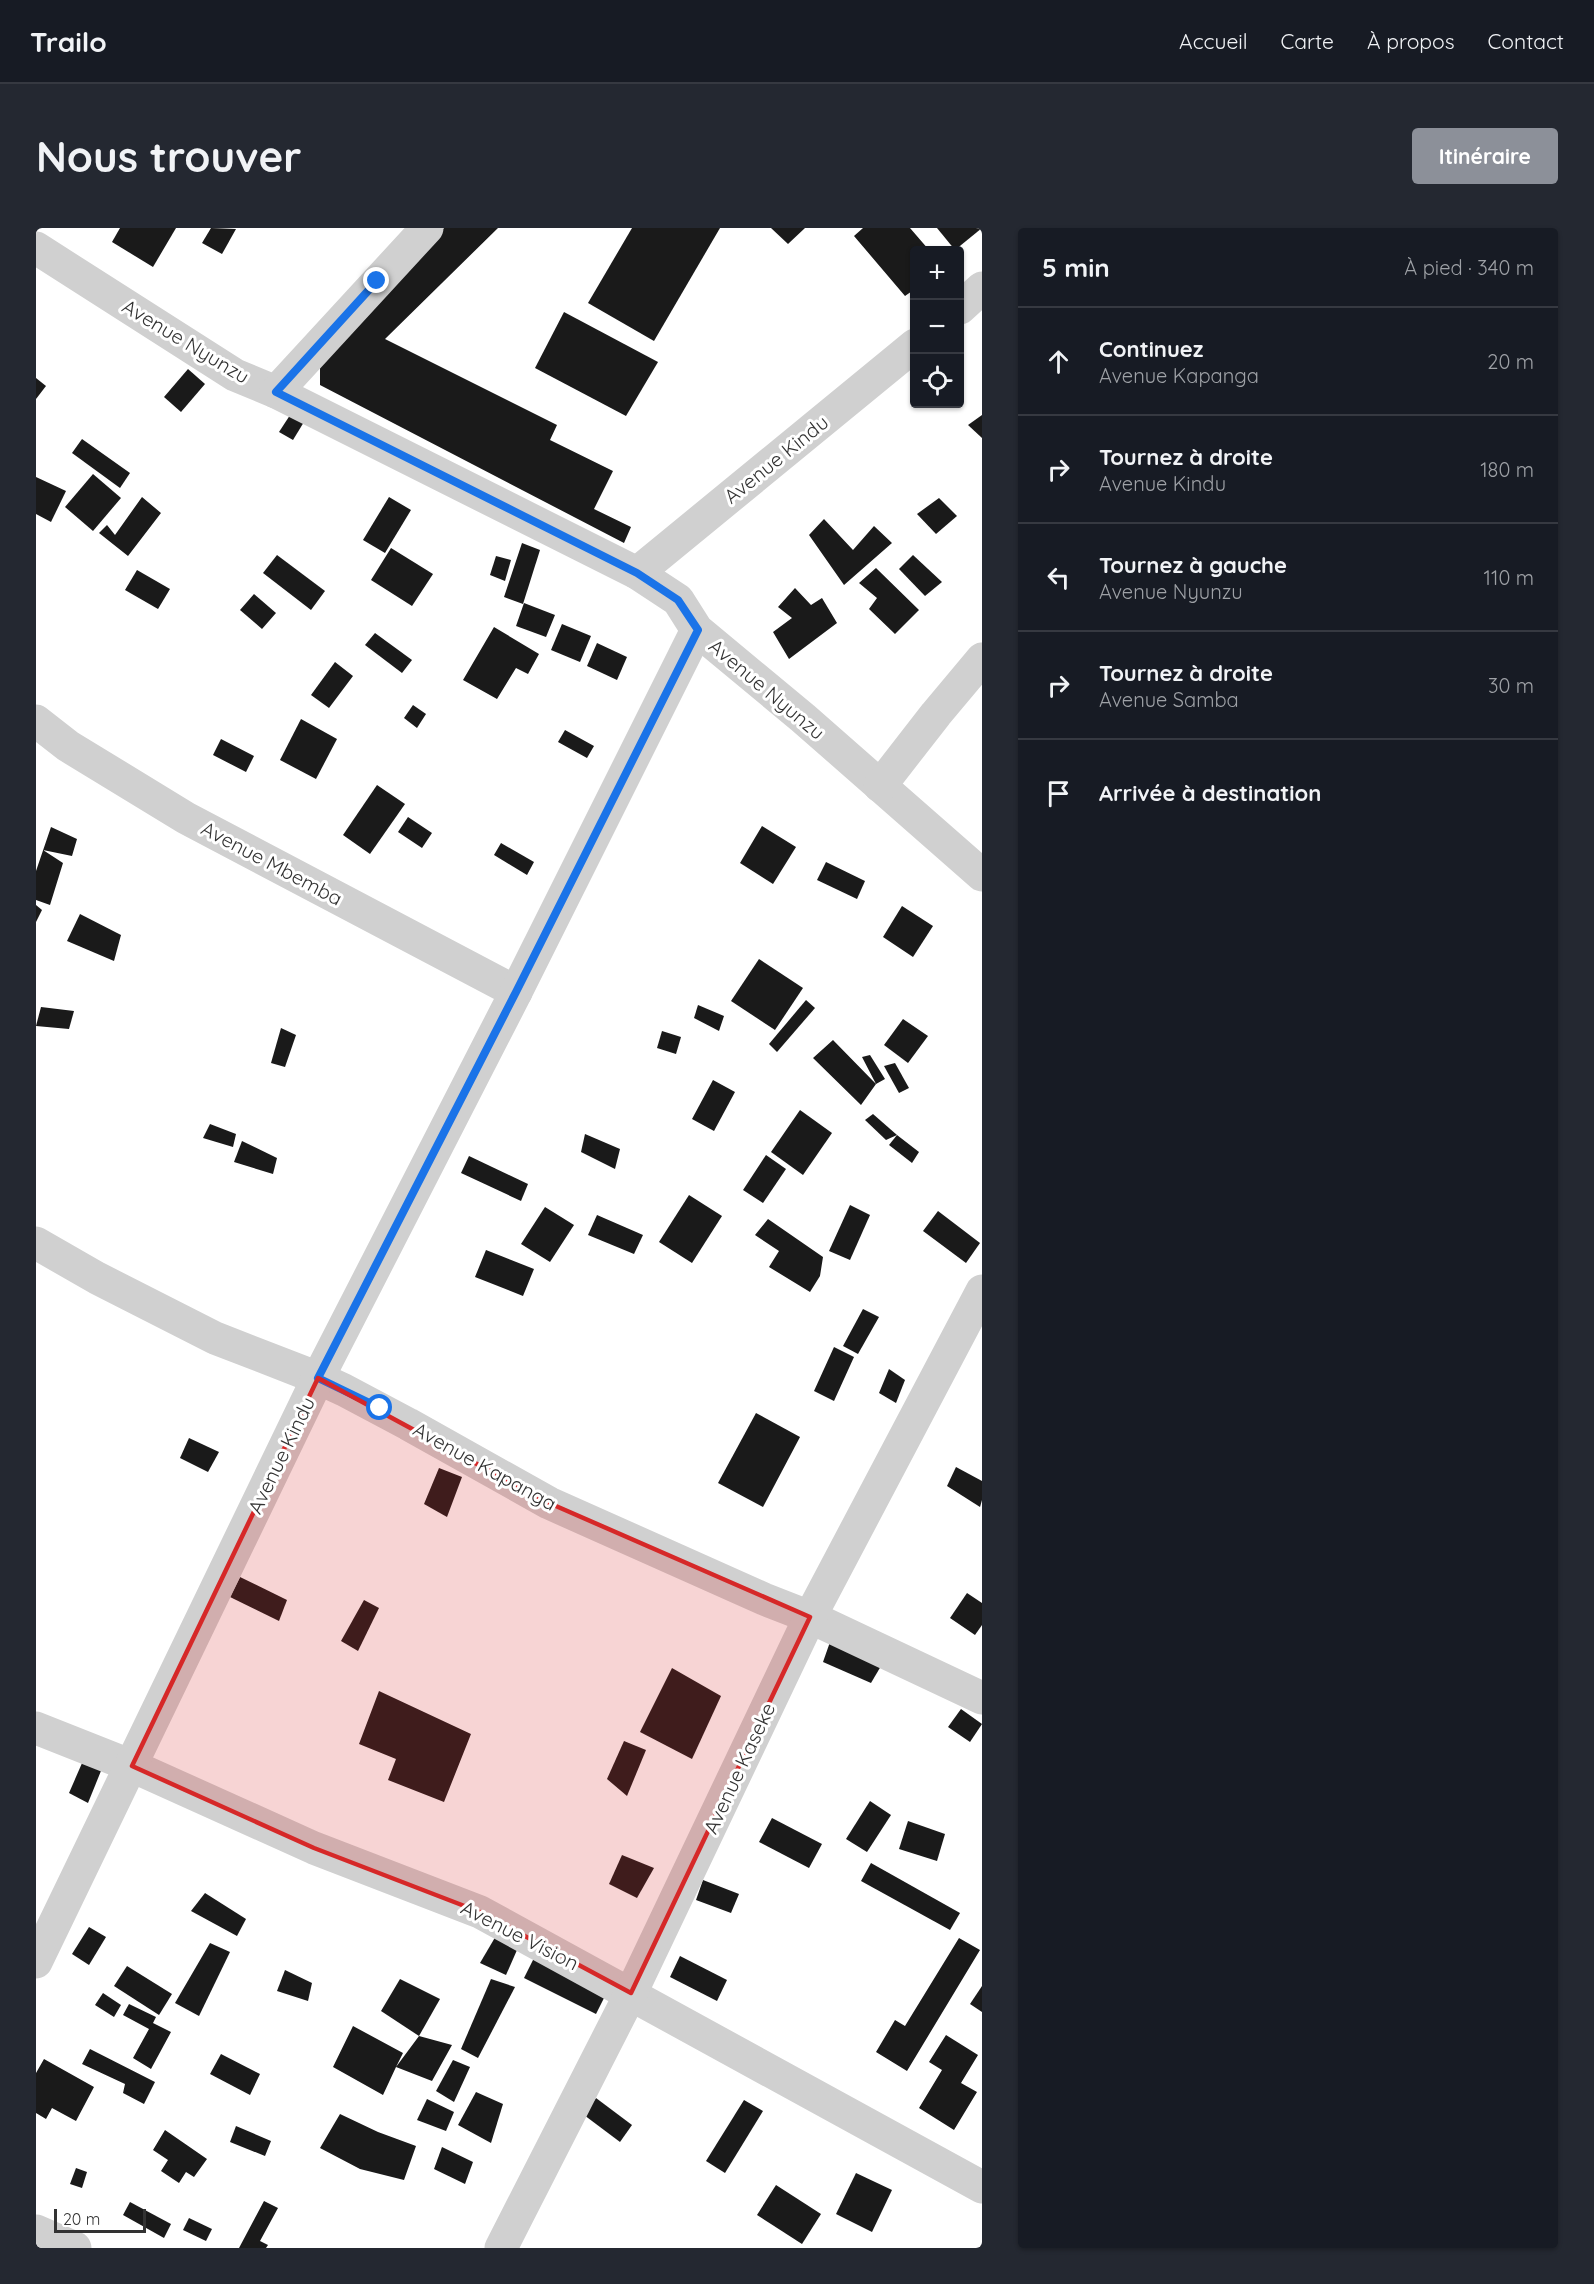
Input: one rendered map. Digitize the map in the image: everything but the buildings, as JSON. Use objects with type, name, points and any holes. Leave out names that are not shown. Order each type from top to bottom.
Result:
[{"type":"street","points":[[276,392],[427,228]]},
{"type":"street","name":"Avenue Nyunzu","points":[[36,248],[235,375],[276,392],[637,573],[678,600],[698,630],[803,718],[982,875]]},
{"type":"street","points":[[964,304],[982,288]]},
{"type":"street","name":"Avenue Kindu","points":[[637,573],[910,349]]},
{"type":"street","name":"Avenue Kindu","points":[[36,1962],[318,1378],[698,630]]},
{"type":"street","points":[[880,786],[982,659]]},
{"type":"street","name":"Avenue Mbemba","points":[[36,721],[68,746],[186,818],[516,992]]},
{"type":"street","name":"Avenue Kapanga","points":[[36,1243],[97,1278],[215,1338],[318,1378],[408,1424],[549,1503],[764,1599],[810,1617],[982,1698]]},
{"type":"street","name":"Avenue Kaseke","points":[[501,2248],[631,1993],[810,1617],[980,1299]]},
{"type":"street","name":"Avenue Vision","points":[[36,1728],[132,1766],[314,1848],[480,1912],[982,2187]]},
{"type":"street","points":[[36,2231],[75,2248]]},
{"type":"highlighted area","points":[[318,1378],[549,1503],[810,1617],[631,1993],[480,1912],[314,1848],[132,1766]]},
{"type":"route","points":[[377,281],[276,392],[637,573],[678,600],[698,630],[318,1378],[380,1408]]}]
